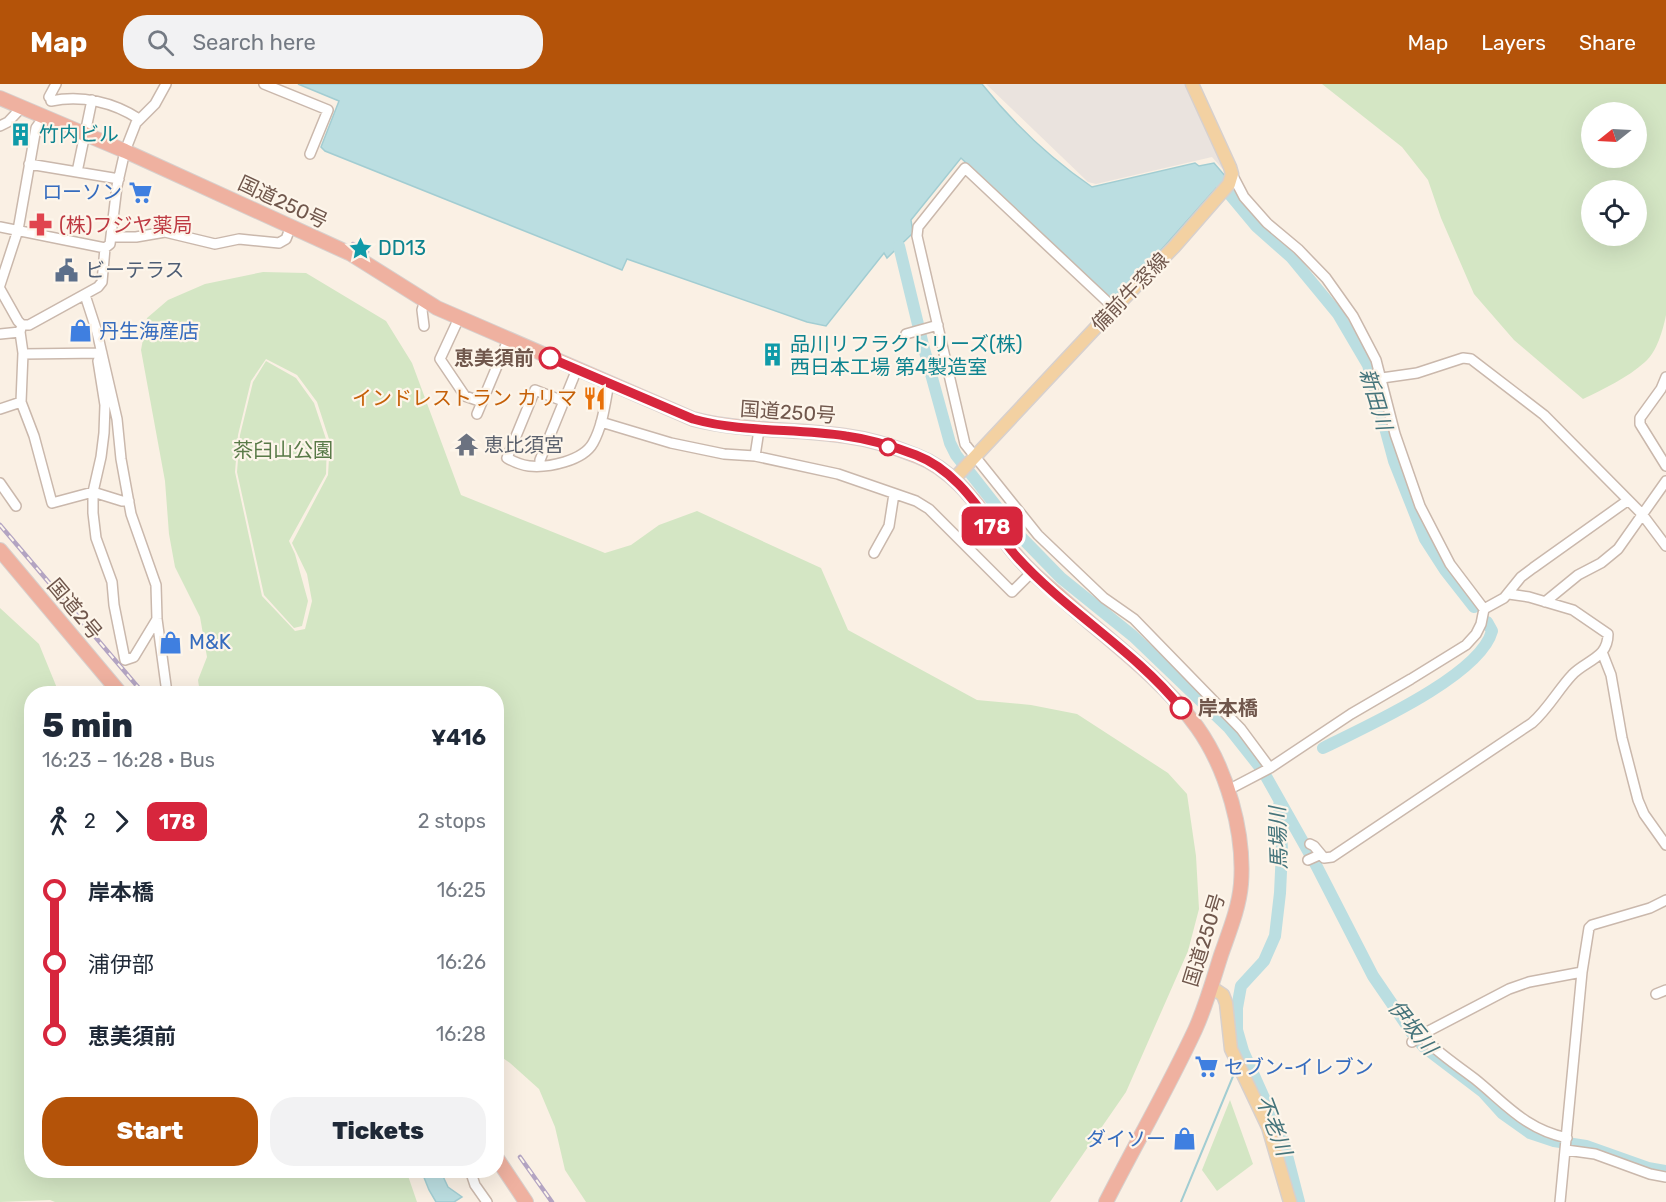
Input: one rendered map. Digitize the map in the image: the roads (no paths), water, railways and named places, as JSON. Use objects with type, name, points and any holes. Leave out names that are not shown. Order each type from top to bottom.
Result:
[{"type":"highway","name":"国道250号","points":[[0,98],[351,254],[425,300],[459,318],[693,419],[716,425],[759,430],[848,436],[916,455],[956,477],[1017,557],[1082,617],[1134,659],[1198,728],[1228,790],[1234,815],[1240,851],[1241,886],[1211,987],[1195,1030],[1106,1202]]},
{"type":"highway","name":"国道2号","points":[[0,550],[114,686]]},
{"type":"highway","points":[[504,1169],[526,1202]]},
{"type":"main road","points":[[1192,84],[1232,177]]},
{"type":"main road","name":"備前牛窓線","points":[[956,477],[1114,308],[1174,248],[1232,177]]},
{"type":"main road","points":[[1211,987],[1223,995],[1226,1003],[1229,1038],[1238,1065],[1268,1127],[1290,1202]]},
{"type":"street","points":[[56,84],[50,99],[92,100],[125,110],[139,119]]},
{"type":"street","points":[[0,334],[21,329],[36,322],[99,287],[102,282],[105,248],[110,244],[112,237],[119,179],[125,152],[139,119],[155,104],[166,84]]},
{"type":"street","points":[[264,84],[327,110],[310,154]]},
{"type":"street","points":[[77,172],[92,100]]},
{"type":"street","points":[[0,126],[8,122],[22,107]]},
{"type":"street","points":[[44,117],[36,128],[18,230],[0,287],[21,329],[23,354],[21,402],[34,436],[52,503],[93,492],[129,501]]},
{"type":"street","points":[[29,164],[119,179]]},
{"type":"street","points":[[1114,308],[965,168],[918,227],[917,237],[936,325],[965,444],[974,458],[1038,535],[1104,598],[1134,619],[1240,729],[1268,769]]},
{"type":"street","points":[[1232,177],[1244,197],[1267,223],[1298,249],[1326,278],[1353,316],[1376,360],[1395,434],[1420,506],[1450,564],[1484,609]]},
{"type":"street","points":[[112,237],[136,237],[165,232],[215,244],[239,239],[279,243],[286,239],[291,226]]},
{"type":"street","points":[[0,227],[105,248]]},
{"type":"street","points":[[85,295],[102,353],[117,419],[121,459],[131,514],[156,585],[157,619],[166,686]]},
{"type":"street","points":[[424,326],[422,310],[425,300]]},
{"type":"street","points":[[459,318],[440,360],[465,396],[482,402]]},
{"type":"street","points":[[906,334],[936,325]]},
{"type":"street","points":[[477,414],[508,340]]},
{"type":"street","points":[[23,354],[102,353]]},
{"type":"street","points":[[102,353],[98,361],[105,405],[101,457],[93,492],[96,538],[112,582],[114,605],[125,660],[134,657],[157,619]]},
{"type":"street","points":[[1382,378],[1417,374],[1464,358],[1471,359],[1544,415],[1642,514],[1666,546]]},
{"type":"street","points":[[540,466],[540,460],[577,369]]},
{"type":"street","points":[[1666,377],[1661,389],[1640,418],[1640,424],[1666,466]]},
{"type":"street","points":[[563,401],[535,390],[507,458],[527,466],[540,466],[578,456],[590,448],[601,422],[609,383]]},
{"type":"street","points":[[0,409],[21,402]]},
{"type":"street","points":[[601,422],[671,443],[724,454],[755,456],[838,474],[916,501],[929,509],[1012,592],[1032,572]]},
{"type":"street","points":[[755,456],[759,430]]},
{"type":"street","points":[[1545,602],[1578,575],[1600,563],[1617,549],[1666,481]]},
{"type":"street","points":[[0,483],[16,506]]},
{"type":"street","points":[[874,553],[889,526],[894,494]]},
{"type":"street","points":[[1228,790],[1268,769],[1351,714],[1466,645],[1481,624],[1484,609],[1509,594],[1513,586],[1533,568],[1627,501]]},
{"type":"street","points":[[1310,844],[1324,858],[1332,857],[1399,814],[1532,723],[1543,714],[1554,695],[1572,675],[1602,652],[1608,641],[1608,634],[1589,619],[1573,610],[1529,597],[1509,594]]},
{"type":"street","points":[[1602,652],[1611,675],[1622,738],[1638,800],[1644,814],[1666,845]]},
{"type":"street","points":[[1560,1202],[1582,972],[1589,928],[1592,925],[1650,908],[1666,900]]},
{"type":"street","points":[[1582,972],[1509,988],[1417,1038],[1522,1119],[1566,1144],[1650,1174],[1666,1177]]},
{"type":"street","points":[[1656,994],[1666,990]]},
{"type":"street","points":[[473,1178],[487,1202]]},
{"type":"water","points":[[298,84],[982,84],[1033,140],[1092,187],[1195,163],[1199,166],[1214,163],[1226,177],[1113,304],[961,158],[911,220],[913,233],[887,258],[884,253],[826,326],[807,322],[627,259],[622,270],[325,151],[321,147],[339,101]]},
{"type":"water","points":[[424,1178],[444,1178],[448,1187],[462,1197],[454,1202],[436,1202]]},
{"type":"waterway","name":"新田川","points":[[1221,184],[1256,226],[1291,257],[1338,314],[1368,365],[1394,461],[1425,539],[1445,570],[1474,607]]},
{"type":"waterway","name":"馬場川","points":[[899,246],[923,345],[950,443],[956,455],[1019,535],[1061,578],[1133,636],[1229,728],[1263,771],[1316,865],[1373,976],[1412,1033],[1424,1047],[1483,1092],[1502,1113],[1530,1133],[1554,1141],[1586,1146],[1648,1168],[1666,1171]]},
{"type":"waterway","name":"新田川","points":[[1323,748],[1392,714],[1444,682],[1483,648],[1492,631],[1487,622]]},
{"type":"waterway","name":"馬場川","points":[[1279,805],[1282,850],[1275,936],[1264,961],[1241,986],[1237,1008],[1237,1030],[1243,1051],[1283,1140],[1299,1202]]},
{"type":"waterway","name":"不老川","points":[[1240,1058],[1243,1051]]},
{"type":"waterway","points":[[1181,1202],[1236,1069]]},
{"type":"railway","points":[[353,244],[367,252]]},
{"type":"railway","points":[[0,525],[137,686]]},
{"type":"railway","points":[[520,1157],[552,1202]]},
{"type":"place","name":"竹内ビル","points":[[21,134]]},
{"type":"place","name":"ローソン","points":[[140,192]]},
{"type":"place","name":"(株)フジヤ薬局","points":[[41,225]]},
{"type":"place","name":"DD13","points":[[360,248]]},
{"type":"place","name":"ビーテラス","points":[[67,270]]},
{"type":"place","name":"丹生海産店","points":[[81,331]]},
{"type":"place","name":"品川リフラクトリーズ(株) 西日本工場 第4製造室","points":[[772,355]]},
{"type":"place","name":"恵美須前","points":[[550,358]]},
{"type":"place","name":"インドレストラン カリマ","points":[[595,398]]},
{"type":"place","name":"恵比須宮","points":[[466,445]]},
{"type":"place","name":"M&K","points":[[171,642]]},
{"type":"place","name":"岸本橋","points":[[1181,708]]},
{"type":"place","name":"セブン-イレブン","points":[[1206,1067]]},
{"type":"place","name":"ダイソー","points":[[1184,1139]]},
{"type":"park label","name":"茶臼山公園","points":[[283,450]]},
{"type":"water label","name":"伊坂川","points":[[1413,1027]]}]
